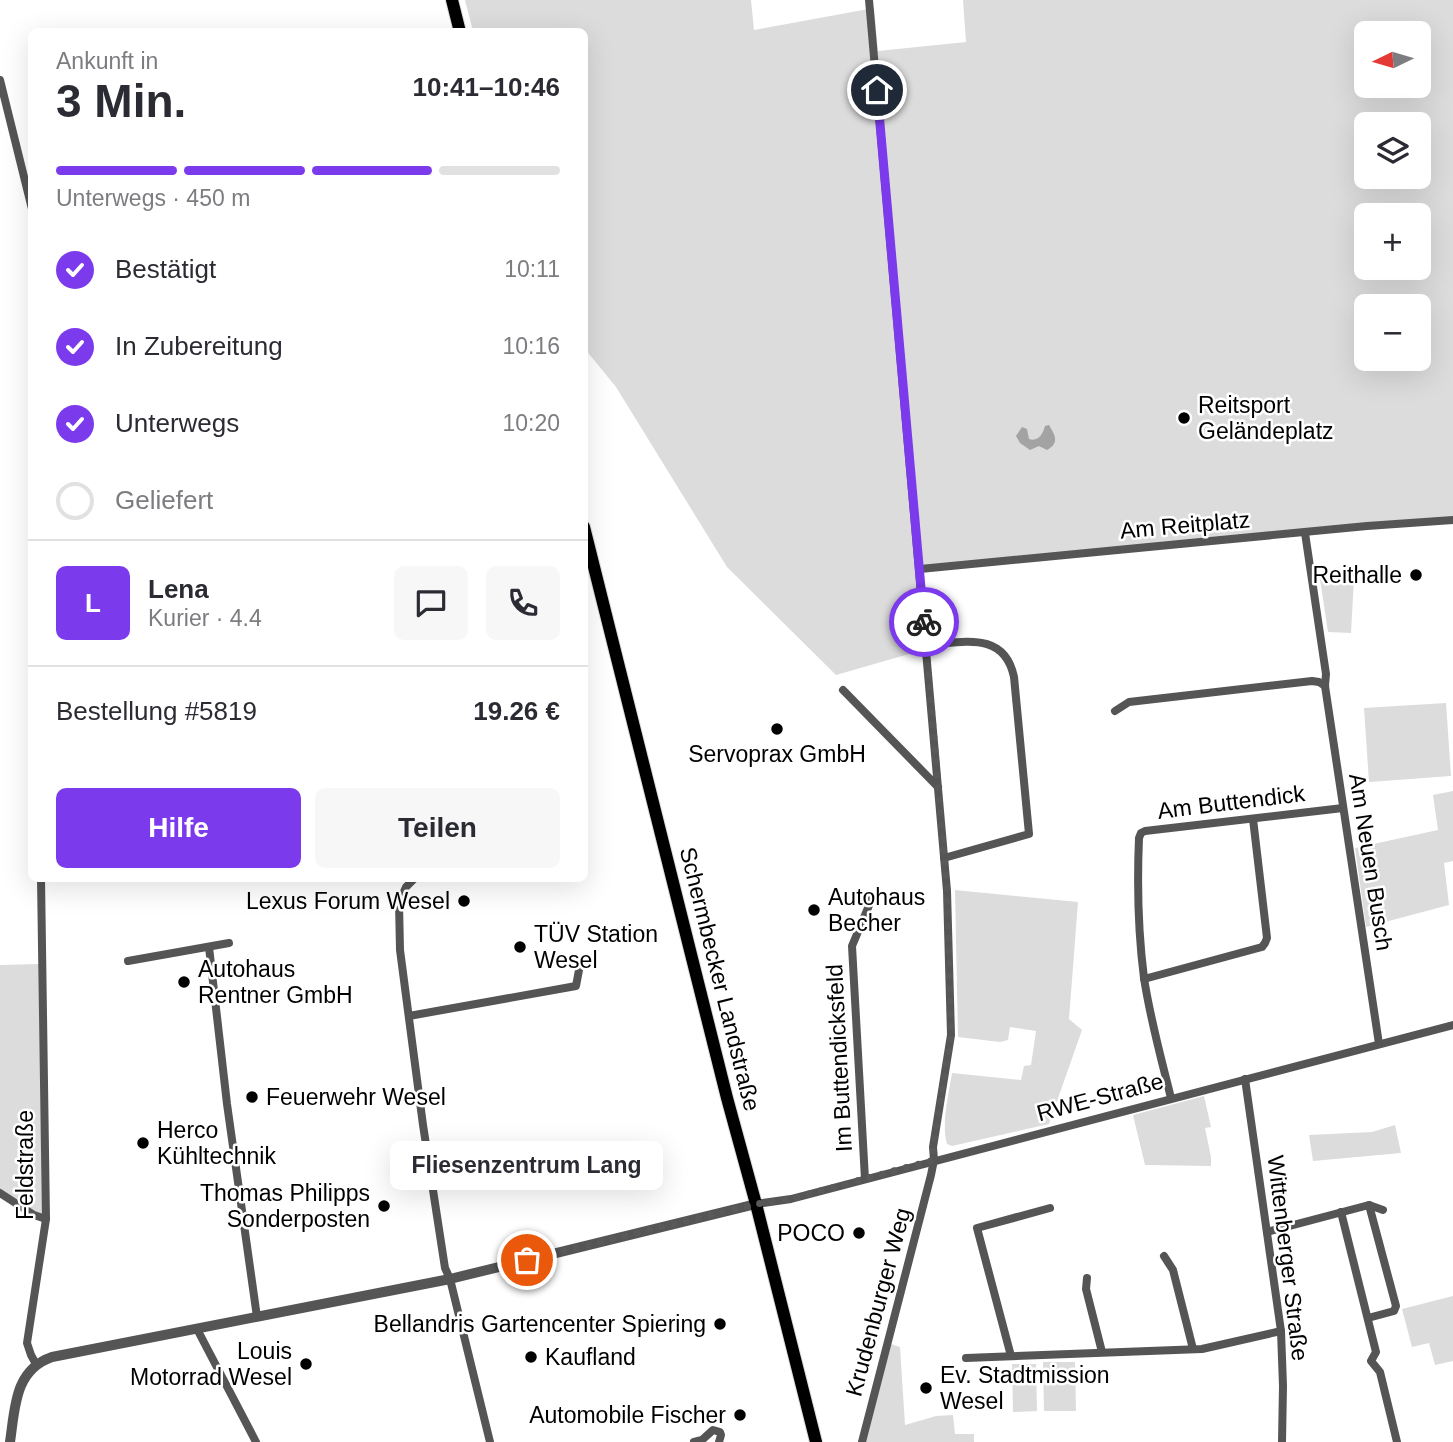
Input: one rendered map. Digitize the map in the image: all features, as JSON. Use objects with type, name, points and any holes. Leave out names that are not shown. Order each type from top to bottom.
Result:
[{"type":"main road","points":[[452,0],[459,28]]},
{"type":"main road","name":"Schermbecker Landstraße","points":[[588,543],[816,1442]]},
{"type":"street","name":"Krudenburger Weg","points":[[862,1442],[934,1160],[933,1147],[951,1035],[947,891],[869,0]]},
{"type":"street","points":[[0,80],[28,193]]},
{"type":"street","name":"Am Reitplatz","points":[[920,569],[1453,520]]},
{"type":"street","name":"Am Neuen Busch","points":[[1305,533],[1326,674],[1325,686],[1379,1044]]},
{"type":"street","points":[[926,645],[988,643],[1007,656],[1014,677],[1029,834],[944,858]]},
{"type":"street","points":[[1115,711],[1129,702],[1312,681],[1325,686]]},
{"type":"street","points":[[843,690],[938,787]]},
{"type":"street","name":"Am Buttendick","points":[[1171,1098],[1144,979],[1137,892],[1141,833],[1343,808]]},
{"type":"street","points":[[1144,979],[1262,947],[1265,943],[1267,938],[1253,818]]},
{"type":"street","name":"Feldstraße","points":[[36,1364],[27,1343],[46,1219],[41,882]]},
{"type":"street","points":[[412,882],[402,894],[398,914],[400,950],[423,1125],[445,1268],[490,1442]]},
{"type":"street","name":"Im Buttendicksfeld","points":[[865,1179],[852,946],[873,896]]},
{"type":"street","points":[[128,961],[229,943]]},
{"type":"street","points":[[209,947],[227,1104],[257,1317]]},
{"type":"street","points":[[409,1017],[576,986],[579,970]]},
{"type":"street","name":"RWE-Straße","points":[[756,1204],[791,1199],[1453,1025]]},
{"type":"street","name":"Wittenberger Straße","points":[[1245,1079],[1281,1331],[1283,1442]]},
{"type":"street","points":[[0,1193],[34,1215],[46,1219]]},
{"type":"street","points":[[10,1442],[23,1380],[36,1364],[52,1357],[450,1279],[756,1204]]},
{"type":"street","points":[[1266,1231],[1370,1205],[1383,1210]]},
{"type":"street","points":[[1368,1318],[1394,1311],[1396,1306],[1370,1205]]},
{"type":"street","points":[[1012,1356],[977,1228],[1050,1208]]},
{"type":"street","points":[[1341,1212],[1376,1352],[1371,1361],[1380,1371],[1397,1442]]},
{"type":"street","points":[[1164,1256],[1173,1270],[1193,1349]]},
{"type":"street","points":[[1087,1279],[1086,1289],[1102,1352]]},
{"type":"street","points":[[197,1329],[257,1442]]},
{"type":"street","points":[[967,1358],[1193,1349],[1281,1331]]},
{"type":"street","points":[[701,1441],[716,1430],[721,1436],[719,1442]]},
{"type":"shaded area","points":[[465,0],[751,0],[754,30],[874,8],[878,51],[966,42],[963,0],[1453,0],[1453,519],[921,568],[923,650],[836,675],[727,567],[616,387],[588,353],[588,28],[472,28]]},
{"type":"shaded area","points":[[1049,425],[1055,442],[1047,450],[1039,446],[1030,450],[1020,443],[1016,436],[1022,427],[1027,429],[1029,439],[1035,439],[1045,426]]},
{"type":"shaded area","points":[[1354,578],[1351,633],[1328,632],[1320,579]]},
{"type":"shaded area","points":[[1446,703],[1451,776],[1369,782],[1364,708]]},
{"type":"shaded area","points":[[1453,791],[1453,861],[1444,863],[1449,905],[1366,927],[1355,848],[1438,830],[1433,795]]},
{"type":"shaded area","points":[[955,890],[1078,902],[1069,1019],[1082,1030],[1049,1124],[952,1146],[947,1144],[945,1127],[952,1073],[1021,1080],[1024,1066],[1031,1065],[1036,1031],[1010,1027],[1008,1040],[1000,1042],[958,1037]]},
{"type":"shaded area","points":[[39,964],[42,1213],[35,1213],[0,1190],[0,965]]},
{"type":"shaded area","points":[[1204,1096],[1211,1127],[1205,1128],[1211,1166],[1145,1165],[1133,1115]]},
{"type":"shaded area","points":[[1395,1125],[1401,1153],[1313,1161],[1309,1135],[1372,1132]]},
{"type":"shaded area","points":[[1453,1296],[1453,1361],[1435,1365],[1429,1343],[1412,1347],[1402,1309]]},
{"type":"shaded area","points":[[891,1344],[900,1347],[905,1425],[936,1416],[953,1415],[955,1434],[974,1434],[974,1442],[866,1442]]},
{"type":"shaded area","points":[[1043,1362],[1075,1362],[1076,1411],[1044,1411]]},
{"type":"shaded area","points":[[1012,1364],[1036,1364],[1037,1411],[1013,1412]]},
{"type":"way so far","points":[[527,1260],[756,1204],[791,1199],[934,1160],[933,1147],[951,1035],[947,891],[924,622]]},
{"type":"place","name":"Reitsport Geländeplatz","points":[[1184,418]]},
{"type":"place","name":"Reithalle","points":[[1416,575]]},
{"type":"place","name":"Servoprax GmbH","points":[[777,729]]},
{"type":"place","name":"Lexus Forum Wesel","points":[[464,901]]},
{"type":"place","name":"Autohaus Becher","points":[[814,910]]},
{"type":"place","name":"TÜV Station Wesel","points":[[520,947]]},
{"type":"place","name":"Autohaus Rentner GmbH","points":[[184,982]]},
{"type":"place","name":"Feuerwehr Wesel","points":[[252,1097]]},
{"type":"place","name":"Herco Kühltechnik","points":[[143,1143]]},
{"type":"place","name":"Thomas Philipps Sonderposten","points":[[384,1206]]},
{"type":"place","name":"POCO","points":[[859,1233]]},
{"type":"place","name":"Fliesenzentrum Lang","points":[[527,1260]]},
{"type":"place","name":"Bellandris Gartencenter Spiering","points":[[720,1324]]},
{"type":"place","name":"Kaufland","points":[[531,1357]]},
{"type":"place","name":"Louis Motorrad Wesel","points":[[306,1364]]},
{"type":"place","name":"Ev. Stadtmission Wesel","points":[[926,1388]]},
{"type":"place","name":"Automobile Fischer","points":[[740,1415]]},
{"type":"route","points":[[877,90],[924,622]]}]
